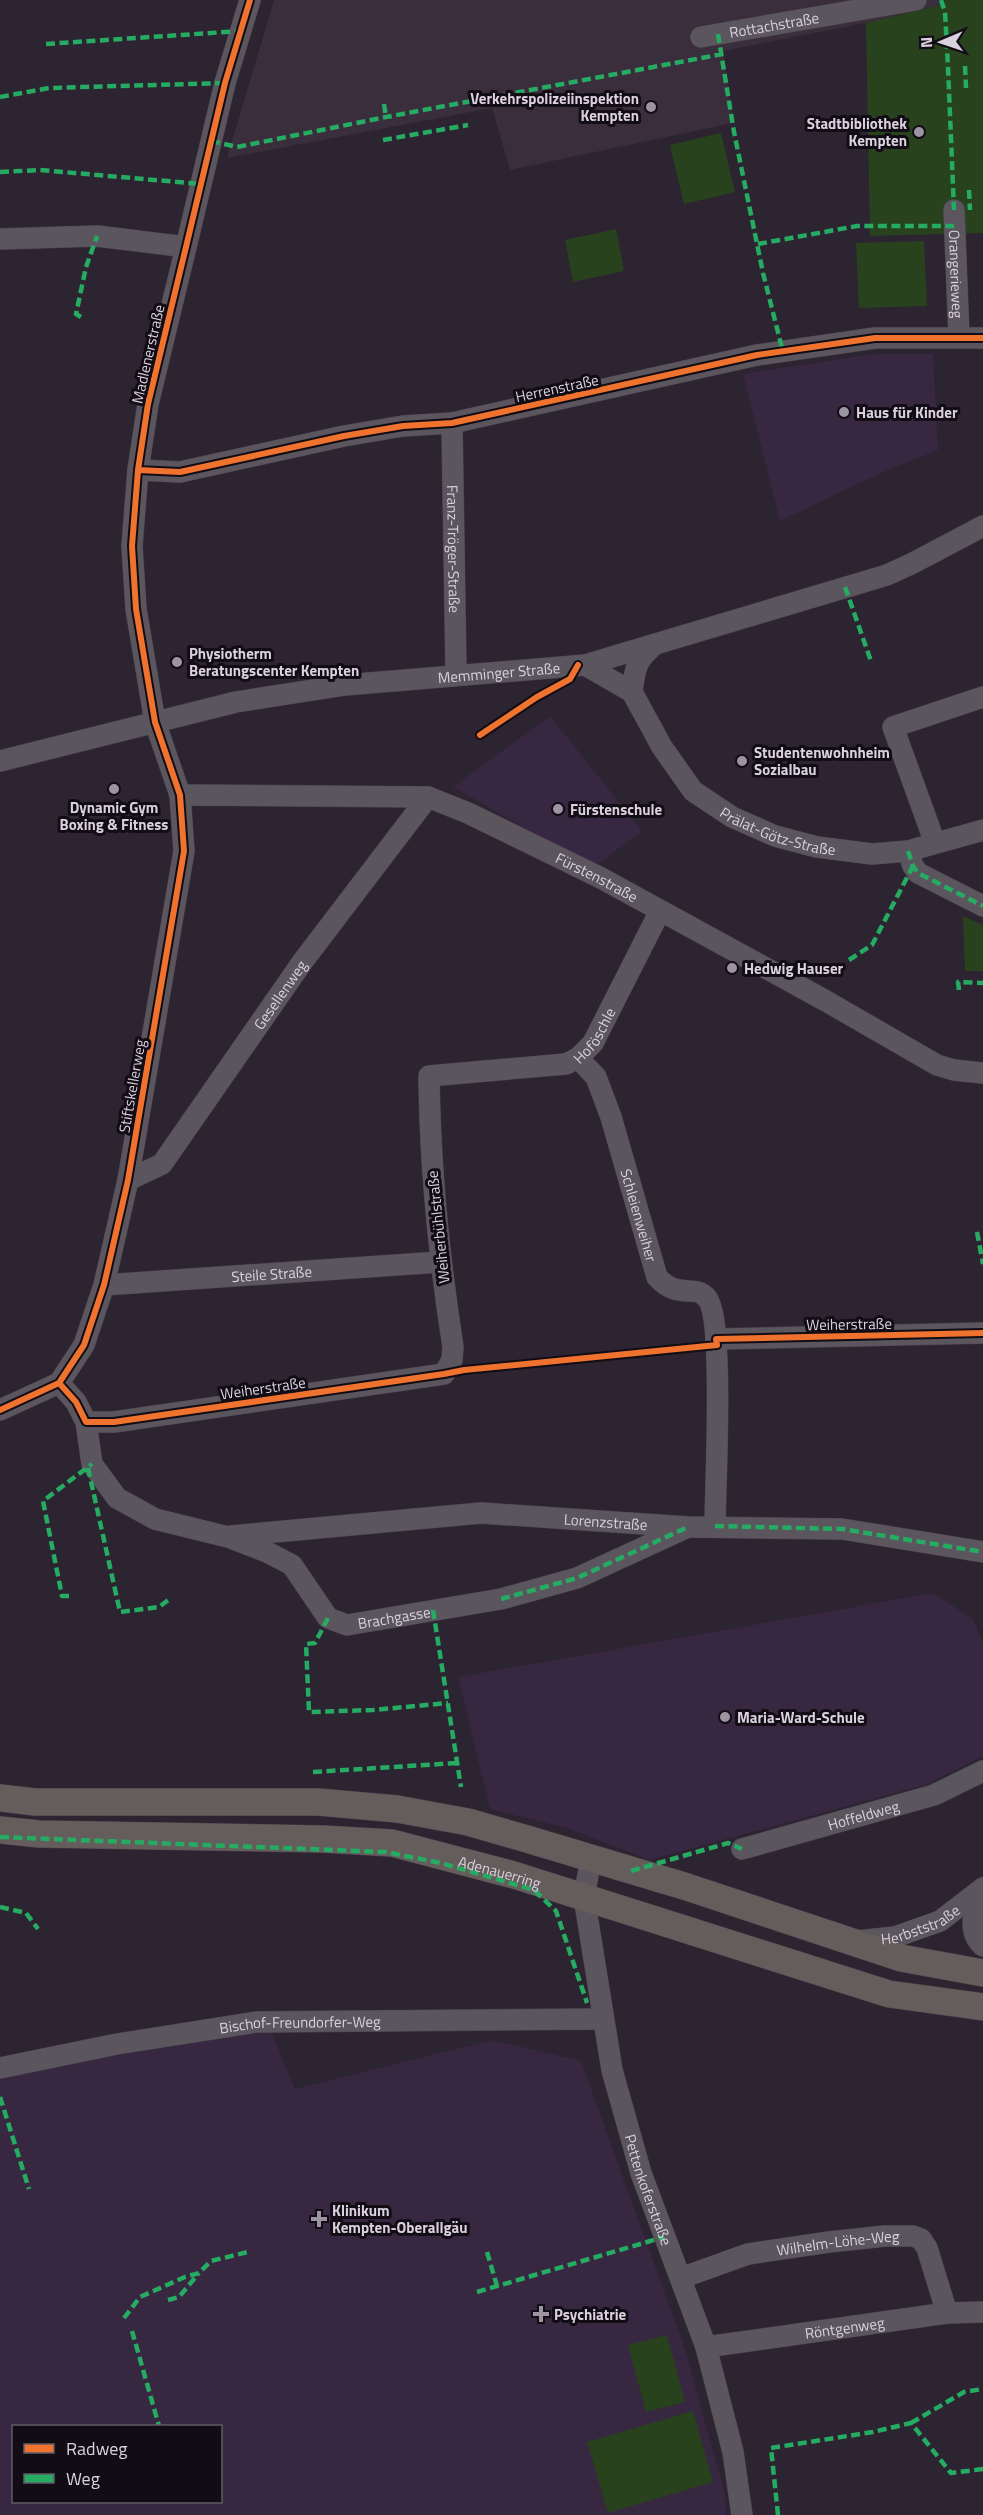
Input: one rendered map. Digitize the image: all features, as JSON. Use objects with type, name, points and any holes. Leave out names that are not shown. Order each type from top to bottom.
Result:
[{"type":"main road","points":[[0,1798],[35,1802],[318,1802],[397,1809],[468,1822],[684,1886],[901,1958],[983,1973]]},
{"type":"main road","name":"Adenauerring","points":[[0,1830],[39,1834],[323,1839],[392,1843],[461,1859],[889,1994],[983,2007]]},
{"type":"street","name":"Madlenerstraße","points":[[155,722],[136,609],[132,546],[138,470],[148,404],[225,83],[250,0]]},
{"type":"street","name":"Rottachstraße","points":[[701,37],[916,0]]},
{"type":"street","name":"Orangerieweg","points":[[954,210],[959,338]]},
{"type":"street","points":[[0,239],[97,236],[186,247]]},
{"type":"street","name":"Herrenstraße","points":[[138,470],[180,472],[344,436],[403,426],[452,423],[758,355],[875,338],[983,338]]},
{"type":"street","name":"Franz-Tröger-Straße","points":[[452,423],[456,674]]},
{"type":"street","name":"Memminger Straße","points":[[0,761],[236,702],[345,685],[585,665],[887,575],[983,526]]},
{"type":"street","points":[[585,665],[632,692],[634,674],[640,658],[655,645]]},
{"type":"street","name":"Prälat-Götz-Straße","points":[[632,692],[662,747],[693,790],[732,817],[775,836],[817,848],[872,854],[908,851],[983,830]]},
{"type":"street","points":[[935,843],[893,727],[983,698]]},
{"type":"street","name":"Stiftskellerweg","points":[[59,1383],[84,1345],[104,1285],[128,1180],[184,851],[180,795],[155,722]]},
{"type":"street","name":"Fürstenstraße","points":[[180,795],[428,797],[468,813],[561,858],[826,1001],[937,1065],[954,1070],[983,1072]]},
{"type":"street","name":"Gesellenweg","points":[[128,1180],[162,1164],[303,961],[428,797]]},
{"type":"street","points":[[908,851],[918,873],[983,906]]},
{"type":"street","name":"Hoföschle","points":[[429,1076],[566,1064],[578,1059],[593,1043],[660,911]]},
{"type":"street","name":"Schleienweiher","points":[[578,1059],[596,1077],[611,1118],[657,1277],[666,1287],[676,1291],[697,1291],[706,1296],[712,1305],[716,1339],[715,1526]]},
{"type":"street","name":"Weiherbühlstraße","points":[[429,1076],[432,1178],[440,1262],[453,1347],[452,1360],[444,1374]]},
{"type":"street","name":"Steile Straße","points":[[104,1285],[440,1262]]},
{"type":"street","name":"Weiherstraße","points":[[716,1339],[983,1333]]},
{"type":"street","name":"Weiherstraße","points":[[86,1422],[114,1422],[444,1374]]},
{"type":"street","points":[[0,1410],[59,1383]]},
{"type":"street","name":"Brachgasse","points":[[59,1383],[76,1402],[86,1422],[92,1464],[117,1498],[155,1519],[228,1537],[292,1564],[328,1618],[347,1625],[501,1599],[577,1578],[688,1527]]},
{"type":"street","name":"Lorenzstraße","points":[[228,1537],[481,1513],[688,1527],[842,1529],[983,1552]]},
{"type":"street","name":"Hoffeldweg","points":[[742,1850],[934,1795],[983,1771]]},
{"type":"street","name":"Pettenkoferstraße","points":[[591,1859],[584,1897],[612,2070],[634,2151],[666,2244],[706,2347],[733,2452],[742,2508]]},
{"type":"street","name":"Herbststraße","points":[[850,1942],[896,1938],[940,1921],[983,1888]]},
{"type":"street","name":"Herbststraße","points":[[983,1888],[974,1911],[973,1929],[983,1946]]},
{"type":"street","name":"Bischof-Freundorfer-Weg","points":[[0,2068],[117,2044],[256,2022],[603,2019]]},
{"type":"street","name":"Wilhelm-Löhe-Weg","points":[[681,2278],[748,2254],[840,2241],[913,2236],[921,2239],[927,2248],[947,2313]]},
{"type":"street","name":"Röntgenweg","points":[[706,2347],[947,2313],[983,2312]]},
{"type":"shaded area","points":[[274,0],[946,0],[938,6],[866,23],[723,51],[733,123],[510,170],[492,108],[227,158]]},
{"type":"shaded area","name":"Haus für Kinder","points":[[874,354],[933,354],[938,450],[883,472],[780,521],[743,374]]},
{"type":"shaded area","name":"Fürstenschule","points":[[550,716],[642,831],[594,867],[453,787]]},
{"type":"shaded area","name":"Maria-Ward-Schule","points":[[933,1593],[973,1619],[983,1643],[983,1756],[928,1784],[649,1860],[567,1828],[490,1809],[458,1677]]},
{"type":"shaded area","name":"Klinikum Kempten-Oberallgäu","points":[[271,2030],[295,2089],[493,2040],[581,2061],[685,2349],[724,2491],[727,2515],[0,2515],[0,2078],[231,2033]]},
{"type":"green space","points":[[946,0],[983,0],[983,233],[870,236],[866,23],[937,6]]},
{"type":"green space","points":[[721,133],[735,192],[684,204],[670,145]]},
{"type":"green space","points":[[616,229],[624,271],[573,282],[565,240]]},
{"type":"green space","points":[[924,241],[927,306],[859,308],[856,243]]},
{"type":"green space","points":[[963,916],[983,925],[983,971],[965,971]]},
{"type":"green space","points":[[667,2335],[685,2402],[646,2412],[628,2345]]},
{"type":"green space","points":[[693,2411],[713,2482],[608,2513],[587,2442]]},
{"type":"marked path","points":[[941,0],[945,12],[954,210]]},
{"type":"marked path","points":[[46,44],[241,31]]},
{"type":"marked path","points":[[718,34],[734,132],[763,273],[783,352]]},
{"type":"marked path","points":[[211,141],[237,147],[723,54]]},
{"type":"marked path","points":[[965,66],[966,88]]},
{"type":"marked path","points":[[0,97],[49,88],[225,83]]},
{"type":"marked path","points":[[384,104],[386,117]]},
{"type":"marked path","points":[[383,140],[468,125]]},
{"type":"marked path","points":[[0,172],[40,170],[201,184]]},
{"type":"marked path","points":[[969,190],[970,210]]},
{"type":"marked path","points":[[758,244],[857,226],[954,226]]},
{"type":"marked path","points":[[81,317],[76,314],[86,267],[97,236]]},
{"type":"marked path","points":[[845,587],[871,661]]},
{"type":"marked path","points":[[908,851],[918,873],[983,906]]},
{"type":"marked path","points":[[849,960],[872,945],[913,866]]},
{"type":"marked path","points":[[959,990],[958,982],[983,983]]},
{"type":"marked path","points":[[977,1232],[983,1264]]},
{"type":"marked path","points":[[69,1596],[62,1596],[43,1501],[92,1464]]},
{"type":"marked path","points":[[88,1468],[120,1612],[159,1607],[171,1598]]},
{"type":"marked path","points":[[715,1526],[842,1529],[983,1552]]},
{"type":"marked path","points":[[501,1599],[577,1578],[688,1527]]},
{"type":"marked path","points":[[433,1610],[461,1787]]},
{"type":"marked path","points":[[328,1618],[315,1643],[306,1644],[309,1712],[373,1710],[448,1703]]},
{"type":"marked path","points":[[313,1772],[457,1763]]},
{"type":"marked path","points":[[0,1837],[386,1852],[441,1863],[534,1890],[556,1911],[587,2003]]},
{"type":"marked path","points":[[631,1871],[728,1843],[742,1849]]},
{"type":"marked path","points":[[0,1907],[26,1913],[38,1929]]},
{"type":"marked path","points":[[0,2097],[29,2189]]},
{"type":"marked path","points":[[477,2292],[664,2237]]},
{"type":"marked path","points":[[124,2318],[140,2297],[199,2273],[211,2261],[248,2252]]},
{"type":"marked path","points":[[487,2252],[497,2286]]},
{"type":"marked path","points":[[168,2300],[179,2297],[199,2273]]},
{"type":"marked path","points":[[132,2331],[159,2425]]},
{"type":"marked path","points":[[911,2423],[964,2392],[983,2389]]},
{"type":"marked path","points":[[778,2515],[771,2448],[873,2432],[911,2423],[951,2473],[983,2469]]},
{"type":"cycle path","points":[[0,1410],[59,1383],[84,1345],[104,1285],[128,1180],[184,851],[180,795],[155,722],[136,609],[132,546],[138,470],[148,404],[225,83],[250,0]]},
{"type":"cycle path","points":[[138,470],[180,472],[344,436],[403,426],[452,423],[757,355],[875,338],[983,338]]},
{"type":"cycle path","points":[[480,735],[537,697],[570,679],[578,665]]},
{"type":"cycle path","points":[[59,1383],[76,1402],[86,1422],[114,1422],[464,1370],[717,1345],[716,1339],[983,1333]]},
{"type":"place","name":"Verkehrspolizeiinspektion Kempten","points":[[651,107]]},
{"type":"place","name":"Stadtbibliothek Kempten","points":[[919,132]]},
{"type":"place","name":"Haus für Kinder","points":[[844,412]]},
{"type":"place","name":"Physiotherm Beratungscenter Kempten","points":[[177,662]]},
{"type":"place","name":"Studentenwohnheim Sozialbau","points":[[742,761]]},
{"type":"place","name":"Dynamic Gym Boxing & Fitness","points":[[114,789]]},
{"type":"place","name":"Fürstenschule","points":[[558,809]]},
{"type":"place","name":"Hedwig Hauser","points":[[732,968]]},
{"type":"place","name":"Maria-Ward-Schule","points":[[725,1717]]},
{"type":"place","name":"Klinikum Kempten-Oberallgäu","points":[[319,2219]]},
{"type":"place","name":"Psychiatrie","points":[[541,2314]]}]
